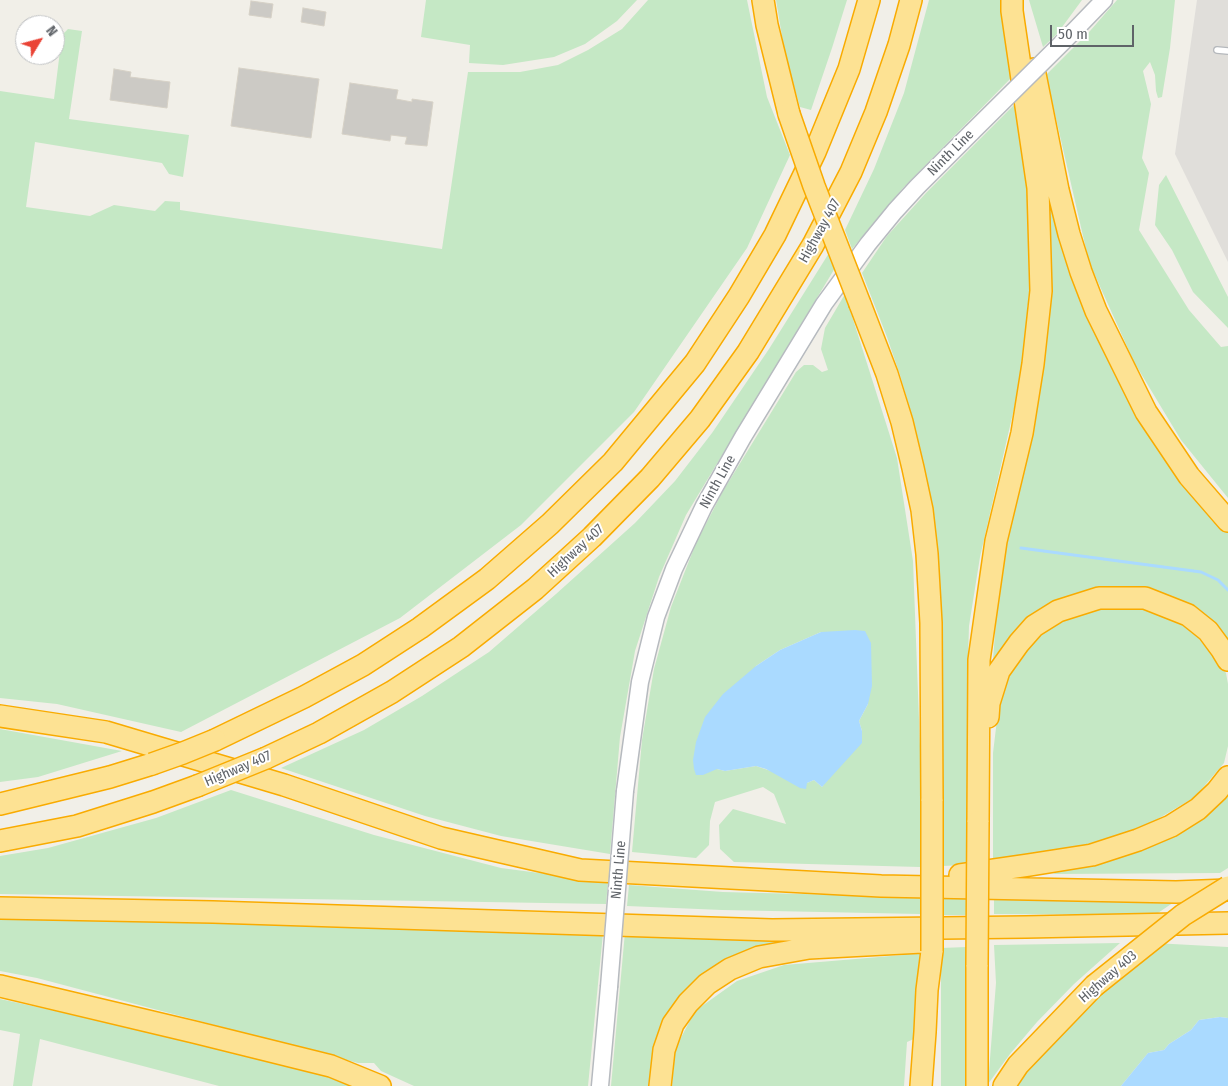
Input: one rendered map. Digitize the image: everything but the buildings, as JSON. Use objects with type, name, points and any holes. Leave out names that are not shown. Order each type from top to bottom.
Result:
[{"type":"highway","points":[[763,0],[767,25],[789,114],[814,186],[887,374],[902,422],[922,510],[931,622],[931,996],[935,1086]]},
{"type":"highway","points":[[0,804],[110,778],[152,764],[215,740],[304,697],[363,665],[420,628],[487,579],[550,524],[613,462],[695,363],[739,296],[775,235],[815,152],[845,78],[869,0]]},
{"type":"highway","name":"Highway 407","points":[[0,841],[77,826],[153,802],[266,758],[319,733],[392,692],[460,647],[536,589],[592,538],[650,478],[700,419],[748,352],[813,245],[851,172],[876,112],[899,45],[911,0]]},
{"type":"highway","points":[[977,1086],[979,660],[996,541],[1022,433],[1033,364],[1040,291],[1038,188],[1012,11],[1012,0]]},
{"type":"highway","points":[[1019,0],[1058,190],[1069,234],[1096,311],[1146,412],[1188,476],[1228,521]]},
{"type":"highway","points":[[978,822],[989,703],[999,671],[1034,626],[1058,611],[1100,598],[1145,598],[1188,615],[1208,631],[1228,660]]},
{"type":"highway","points":[[0,716],[106,732],[284,785],[441,838],[580,870],[881,886],[1176,892],[1228,888]]},
{"type":"highway","points":[[881,886],[1092,855],[1138,840],[1171,826],[1198,810],[1228,777]]},
{"type":"highway","name":"Highway 403","points":[[1004,1086],[1018,1064],[1094,986],[1183,915],[1228,888]]},
{"type":"highway","points":[[0,908],[213,912],[772,930],[1228,923]]},
{"type":"highway","points":[[660,1086],[664,1050],[673,1024],[688,1003],[707,984],[730,969],[759,957],[809,948],[1015,937],[1026,927]]},
{"type":"highway","points":[[0,986],[185,1029],[331,1066],[380,1086]]},
{"type":"highway","points":[[921,1086],[931,996]]},
{"type":"main road","name":"Ninth Line","points":[[600,1086],[625,791],[640,682],[656,617],[674,569],[704,506],[743,437],[824,304],[868,244],[917,187],[1104,0]]},
{"type":"lane","points":[[1217,50],[1228,51]]},
{"type":"shaded area","points":[[1197,0],[1228,0],[1228,262],[1175,154]]},
{"type":"green space","points":[[426,0],[637,0],[617,21],[585,44],[554,57],[503,65],[469,63],[470,45],[421,37]]},
{"type":"green space","points":[[648,0],[747,0],[767,97],[790,155],[747,248],[634,412],[521,525],[400,618],[181,732],[57,704],[0,698],[0,91],[54,99],[58,65],[65,65],[65,32],[68,29],[82,31],[69,119],[189,135],[183,177],[169,174],[162,163],[35,142],[26,207],[90,216],[114,205],[155,211],[165,201],[180,202],[180,210],[442,249],[468,72],[520,72],[558,65],[588,50],[622,29]]},
{"type":"green space","points":[[776,0],[847,0],[811,110],[800,107],[785,54]]},
{"type":"green space","points":[[929,0],[1003,0],[1013,76],[903,188],[852,249],[845,230],[874,169],[904,93]]},
{"type":"green space","points":[[1029,0],[1082,0],[1057,34],[1043,47]]},
{"type":"green space","points":[[1117,0],[1175,0],[1162,97],[1158,98],[1155,75],[1150,62],[1143,71],[1151,104],[1142,158],[1149,173],[1139,230],[1189,310],[1221,347],[1228,346],[1228,498],[1181,440],[1134,362],[1089,262],[1046,75],[1090,31]]},
{"type":"green space","points":[[1018,101],[1027,196],[1030,283],[1021,378],[980,557],[969,626],[967,689],[968,865],[941,866],[922,461],[900,375],[862,273],[887,236],[926,193]]},
{"type":"green space","points":[[1166,175],[1228,297],[1228,328],[1193,292],[1172,250],[1155,225],[1159,185]]},
{"type":"green space","points":[[1052,193],[1079,283],[1228,531],[1228,644],[1103,588],[994,662],[993,660],[999,577],[1042,377],[1052,276],[1046,194]]},
{"type":"green space","points":[[829,253],[835,268],[686,515],[659,577],[635,651],[620,737],[610,854],[501,836],[425,816],[281,768],[364,730],[422,696],[489,652],[635,523],[675,481],[712,433],[769,349]]},
{"type":"green space","points":[[845,294],[897,458],[913,561],[922,799],[920,867],[734,862],[720,849],[719,825],[733,809],[786,824],[774,794],[763,787],[715,802],[710,821],[709,845],[696,858],[632,852],[642,740],[654,669],[671,607],[696,543],[723,491],[796,372],[804,365],[813,365],[822,372],[828,370],[821,349],[825,328]],"holes":[[[821,632],[868,704],[859,721],[862,731],[822,787],[814,780],[807,783],[756,766],[725,771],[717,769],[756,666],[780,650]]]},
{"type":"green space","points":[[1105,603],[1135,605],[1163,611],[1190,627],[1226,673],[1228,684],[1228,746],[1224,763],[1195,797],[1134,833],[1060,852],[993,863],[993,753],[999,703],[1010,668],[1028,644],[1049,626]]},
{"type":"green space","points":[[0,729],[122,751],[38,777],[0,782]]},
{"type":"green space","points":[[1228,789],[1228,868],[1220,873],[1053,874]]},
{"type":"green space","points":[[231,790],[374,835],[501,868],[608,882],[606,904],[0,894],[0,856],[48,848],[156,818]]},
{"type":"green space","points":[[629,885],[723,892],[920,897],[920,914],[627,906]]},
{"type":"green space","points":[[941,898],[968,898],[968,915],[941,915]]},
{"type":"green space","points":[[994,898],[1180,898],[1155,915],[994,914]]},
{"type":"green space","points":[[0,918],[603,933],[588,1086],[414,1086],[381,1071],[374,1063],[358,1063],[37,978],[0,971]]},
{"type":"green space","points":[[625,932],[855,936],[699,981],[651,1086],[611,1086]]},
{"type":"green space","points":[[1120,943],[1074,984],[1037,1022],[988,1084],[996,983],[994,945]]},
{"type":"green space","points":[[1154,943],[1228,947],[1228,1018],[1220,1017],[1199,1020],[1191,1030],[1169,1044],[1164,1050],[1148,1053],[1121,1086],[1015,1086],[1052,1038]]},
{"type":"green space","points":[[967,947],[967,1086],[941,1086],[941,948]]},
{"type":"green space","points":[[920,949],[916,1038],[907,1042],[904,1086],[672,1086],[675,1049],[695,1011],[737,981],[784,965],[903,955]]},
{"type":"green space","points":[[0,999],[163,1034],[368,1086],[219,1086],[40,1039],[32,1086],[13,1086],[20,1034],[0,1030]]},
{"type":"water","points":[[865,631],[871,643],[872,686],[868,704],[859,721],[862,731],[862,743],[822,787],[814,780],[807,783],[806,789],[800,788],[766,769],[756,766],[725,771],[717,769],[703,775],[696,775],[693,760],[696,742],[705,717],[723,694],[756,666],[780,650],[821,632]]},
{"type":"water","points":[[1220,1017],[1228,1018],[1228,1086],[1121,1086],[1148,1053],[1164,1050],[1169,1044],[1191,1030],[1199,1020]]},
{"type":"waterway","points":[[1021,548],[1201,572],[1218,580],[1228,590]]}]
